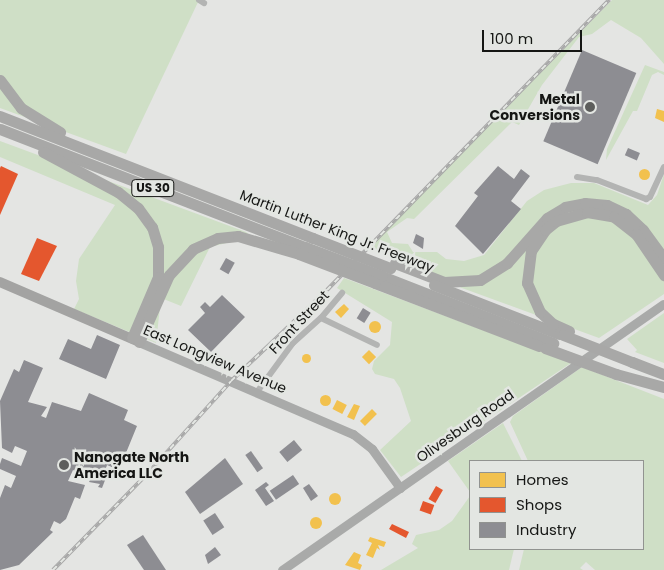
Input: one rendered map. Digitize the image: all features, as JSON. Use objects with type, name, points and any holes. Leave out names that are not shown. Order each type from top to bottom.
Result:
[{"type":"highway","points":[[0,80],[21,108],[44,125],[203,190],[224,203]]},
{"type":"highway","name":"Martin Luther King Jr. Freeway","points":[[0,116],[290,229],[309,243]]},
{"type":"highway","name":"Martin Luther King Jr. Freeway","points":[[0,129],[309,243],[386,273],[549,345],[664,386]]},
{"type":"highway","points":[[0,135],[93,177],[128,200],[145,217],[156,237],[159,268],[135,340]]},
{"type":"highway","points":[[135,340],[169,275],[193,249],[218,238],[238,236],[309,243],[386,273],[444,282],[480,280],[507,263],[546,218],[565,208],[585,203],[607,206],[626,214],[643,230],[664,259]]},
{"type":"highway","points":[[566,333],[540,312],[527,283],[531,251],[539,237],[556,221],[587,212],[614,217],[636,234],[664,275]]},
{"type":"highway","name":"Martin Luther King Jr. Freeway","points":[[386,273],[566,333],[635,360],[664,374]]},
{"type":"highway","points":[[635,360],[664,369]]},
{"type":"main road","name":"East Longview Avenue","points":[[0,282],[361,438],[400,488]]},
{"type":"main road","name":"Olivesburg Road","points":[[282,570],[664,304]]},
{"type":"street","points":[[577,177],[598,180],[641,198],[650,197],[664,167]]},
{"type":"street","name":"Front Street","points":[[257,392],[293,343],[321,318],[342,293]]},
{"type":"street","points":[[321,318],[377,346]]},
{"type":"green space","points":[[0,0],[199,0],[126,154],[0,108]]},
{"type":"green space","points":[[612,0],[664,0],[664,64],[641,38],[611,20],[592,34],[579,37],[542,85],[519,125],[512,122],[414,219],[407,218],[387,232],[392,243],[408,244],[413,252],[437,252],[446,259],[464,261],[484,255],[527,201],[544,190],[571,183],[594,183],[648,205],[657,195],[664,174],[664,294],[599,338],[462,288],[369,246]]},
{"type":"green space","points":[[645,65],[664,72],[664,75],[658,72],[652,75],[637,111],[633,111],[606,160],[607,149]]},
{"type":"green space","points":[[0,141],[246,232],[263,246],[235,241],[210,247],[181,306],[161,298],[156,343],[74,309],[79,299],[76,281],[79,259],[115,205],[0,157]]},
{"type":"green space","points":[[344,278],[571,363],[401,477],[380,450],[411,421],[400,388],[394,379],[375,374],[372,369],[374,361],[390,345],[392,322],[337,288]]},
{"type":"green space","points":[[664,313],[664,363],[635,352],[637,350],[627,339]]},
{"type":"green space","points":[[582,367],[664,399],[664,570],[595,570],[586,562],[580,568],[583,570],[519,570],[524,550],[644,550],[644,460],[528,460],[510,422],[513,416]]},
{"type":"green space","points":[[503,423],[522,460],[469,460],[469,491],[448,461]]},
{"type":"green space","points":[[469,497],[469,550],[514,550],[509,570],[381,570],[418,548],[412,544],[416,535],[439,530],[452,521]]},
{"type":"building: Homes","points":[[657,109],[664,111],[664,122],[655,118]]},
{"type":"building: Homes","points":[[642,169],[646,169],[649,174],[648,178],[642,179],[639,176],[639,172]]},
{"type":"building: Homes","points":[[344,304],[349,309],[341,318],[335,312]]},
{"type":"building: Homes","points":[[375,321],[381,327],[375,333],[369,327]]},
{"type":"building: Homes","points":[[369,350],[376,357],[369,364],[362,357]]},
{"type":"building: Homes","points":[[306,353],[311,358],[306,363],[301,358]]},
{"type":"building: Homes","points":[[325,394],[331,400],[325,406],[319,400]]},
{"type":"building: Homes","points":[[337,400],[347,405],[342,414],[332,409]]},
{"type":"building: Homes","points":[[354,404],[360,406],[354,420],[347,417]]},
{"type":"building: Homes","points":[[372,409],[377,414],[365,426],[360,421]]},
{"type":"building: Homes","points":[[337,493],[340,494],[340,504],[333,505],[330,504],[329,497],[330,494]]},
{"type":"building: Homes","points":[[314,517],[318,517],[322,523],[318,529],[314,529],[310,525],[310,521]]},
{"type":"building: Homes","points":[[370,537],[386,542],[384,547],[378,545],[380,550],[377,548],[373,558],[366,555],[372,543],[368,541]]},
{"type":"building: Homes","points":[[354,552],[361,555],[358,563],[362,565],[360,570],[345,565]]},
{"type":"building: Shops","points":[[1,166],[18,174],[0,215],[0,168]]},
{"type":"building: Shops","points":[[37,238],[57,246],[39,281],[21,274]]},
{"type":"building: Shops","points":[[436,486],[443,490],[435,503],[428,499]]},
{"type":"building: Shops","points":[[423,501],[434,505],[431,515],[420,510]]},
{"type":"building: Shops","points":[[392,524],[409,532],[406,538],[389,529]]},
{"type":"building: Industry","name":"Metal Conversions","points":[[582,50],[636,73],[598,164],[543,141]]},
{"type":"building: Industry","points":[[628,148],[640,153],[637,160],[625,155]]},
{"type":"building: Industry","points":[[498,166],[514,179],[521,169],[530,176],[511,201],[521,209],[483,254],[455,226],[478,196],[474,193]]},
{"type":"building: Industry","points":[[416,234],[424,238],[423,249],[413,243]]},
{"type":"building: Industry","points":[[226,258],[235,263],[228,274],[220,269]]},
{"type":"building: Industry","points":[[222,295],[245,317],[211,352],[188,330],[205,313],[200,307],[205,302],[210,307]]},
{"type":"building: Industry","points":[[363,308],[371,313],[364,323],[357,318]]},
{"type":"building: Industry","points":[[97,335],[120,345],[106,379],[59,359],[68,339],[91,349]]},
{"type":"building: Industry","name":"Nanogate North America LLC","points":[[24,360],[43,368],[28,402],[47,407],[41,416],[46,418],[52,402],[81,411],[89,393],[128,410],[124,420],[137,426],[119,470],[107,465],[106,468],[109,470],[102,488],[98,487],[100,484],[89,482],[91,478],[73,470],[68,481],[85,485],[80,499],[75,497],[66,519],[60,524],[54,521],[50,530],[53,532],[19,565],[0,570],[0,498],[5,485],[11,488],[16,476],[0,469],[0,464],[2,458],[21,466],[27,451],[15,446],[12,453],[2,448],[0,401],[14,369],[19,372]]},
{"type":"building: Industry","points":[[294,440],[302,450],[287,462],[279,452]]},
{"type":"building: Industry","points":[[251,451],[263,468],[257,472],[245,455]]},
{"type":"building: Industry","points":[[225,458],[243,484],[200,514],[185,492]]},
{"type":"building: Industry","points":[[293,475],[299,484],[276,500],[270,491]]},
{"type":"building: Industry","points":[[266,482],[269,485],[265,488],[274,501],[266,506],[255,490]]},
{"type":"building: Industry","points":[[309,484],[318,496],[311,501],[303,488]]},
{"type":"building: Industry","points":[[215,513],[224,527],[213,535],[203,521]]},
{"type":"building: Industry","points":[[143,535],[166,570],[144,570],[127,545]]},
{"type":"building: Industry","points":[[215,547],[221,555],[208,564],[205,555]]},
{"type":"railway","points":[[53,570],[148,473],[231,381],[327,290],[609,0]]},
{"type":"place","name":"Metal Conversions","points":[[590,107]]},
{"type":"place","name":"Nanogate North America LLC","points":[[64,465]]}]
